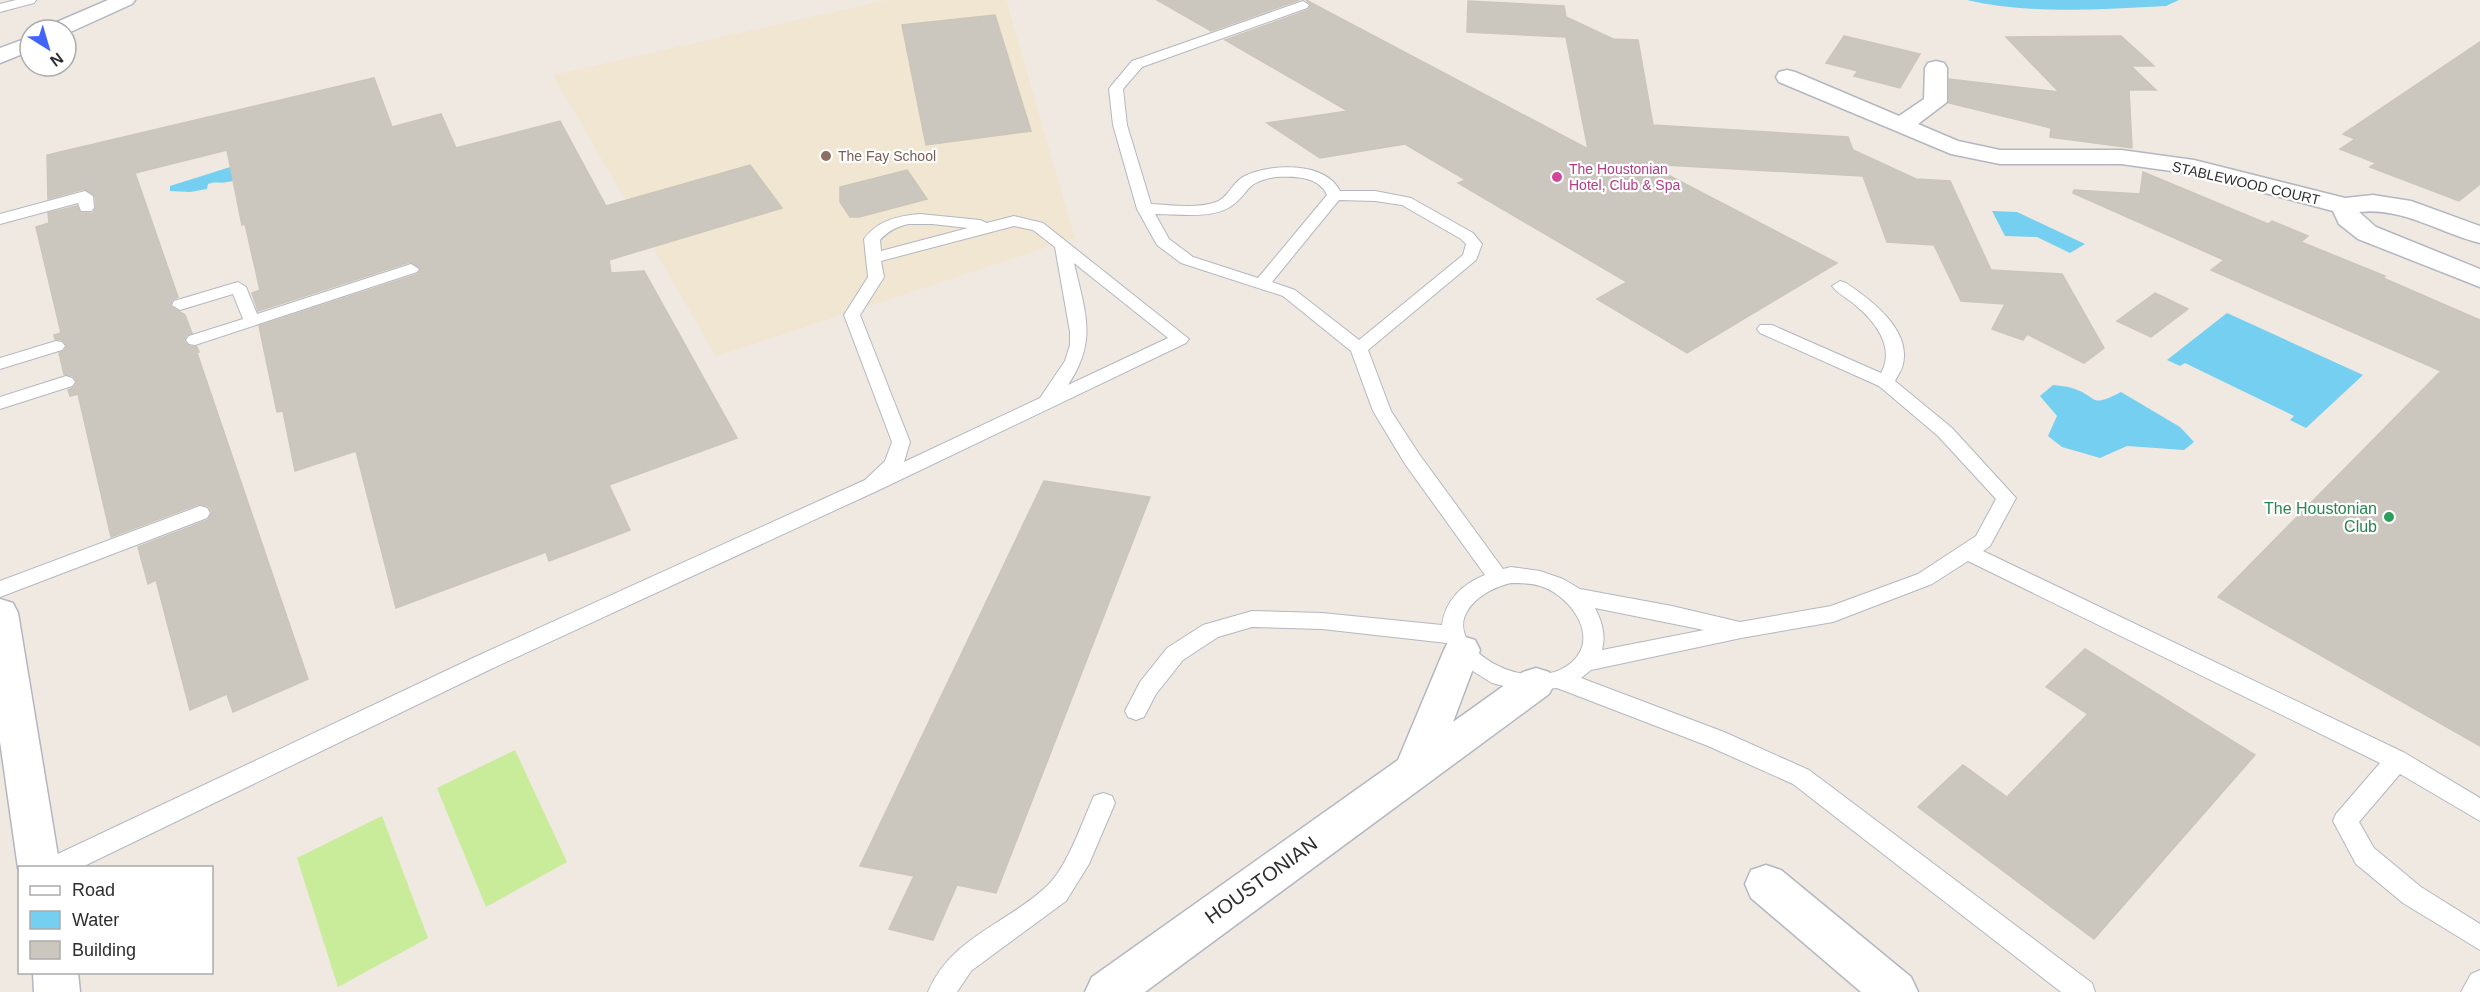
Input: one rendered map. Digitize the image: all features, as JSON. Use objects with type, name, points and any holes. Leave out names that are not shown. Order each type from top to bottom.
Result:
[{"type":"street","points":[[78,21],[124,0]]},
{"type":"street","points":[[0,56],[18,48]]},
{"type":"street","points":[[1900,126],[1935,102],[1936,69]]},
{"type":"street","name":"STABLEWOOD COURT","points":[[1787,77],[1951,147],[2000,157],[2121,157],[2194,167],[2345,206],[2373,203],[2411,209],[2480,235]]},
{"type":"street","points":[[2345,206],[2348,218],[2367,233],[2480,279]]},
{"type":"street","points":[[0,613],[39,866]]},
{"type":"street","points":[[1415,768],[1458,643]]},
{"type":"street","name":"HOUSTONIAN","points":[[1120,988],[1415,768],[1547,681]]},
{"type":"street","points":[[1766,884],[1895,992]]},
{"type":"street","points":[[54,974],[57,992]]},
{"type":"lane","points":[[0,8],[30,0]]},
{"type":"lane","points":[[1304,5],[1137,64],[1116,89],[1120,125],[1145,209],[1163,242],[1187,260],[1289,293],[1359,349],[1382,411],[1412,459],[1498,577]]},
{"type":"lane","points":[[1145,209],[1217,207],[1231,200],[1245,182],[1256,176],[1277,173],[1305,174],[1329,184],[1335,195]]},
{"type":"lane","points":[[1262,284],[1335,195]]},
{"type":"lane","points":[[1335,195],[1375,196],[1406,201],[1467,236],[1474,244],[1470,257],[1359,349]]},
{"type":"lane","points":[[0,219],[84,196],[86,208]]},
{"type":"lane","points":[[872,485],[894,464],[901,442],[852,315],[876,277],[872,239],[885,227],[909,219],[992,227]]},
{"type":"lane","points":[[56,866],[483,663],[872,485],[1180,339],[1038,226],[1014,221],[873,258]]},
{"type":"lane","points":[[1046,403],[1077,354],[1078,316],[1070,288],[1063,247]]},
{"type":"lane","points":[[195,340],[411,269]]},
{"type":"lane","points":[[1840,286],[1870,306],[1891,337],[1895,362],[1885,382]]},
{"type":"lane","points":[[180,305],[238,287],[252,321]]},
{"type":"lane","points":[[1587,662],[1740,630],[1833,614],[1925,579],[1983,541],[2006,498],[1945,432],[1885,382],[1766,329]]},
{"type":"lane","points":[[0,364],[57,345]]},
{"type":"lane","points":[[0,403],[66,382]]},
{"type":"lane","points":[[0,589],[200,513]]},
{"type":"lane","points":[[1967,552],[2397,760],[2480,811]]},
{"type":"lane","points":[[1547,681],[1571,675],[1587,662],[1594,646],[1595,629],[1588,611],[1574,596],[1556,584],[1534,577],[1511,575],[1498,577],[1474,588],[1460,603],[1455,618],[1458,643],[1478,667],[1502,678],[1547,681],[1716,739],[1801,777],[2082,992]]},
{"type":"lane","points":[[1574,596],[1671,614],[1740,630]]},
{"type":"lane","points":[[1136,711],[1148,688],[1175,654],[1211,631],[1252,619],[1322,621],[1458,643]]},
{"type":"lane","points":[[2397,760],[2345,821],[2365,856],[2412,895],[2480,938]]},
{"type":"lane","points":[[941,992],[962,962],[1057,893],[1080,856],[1103,804]]},
{"type":"lane","points":[[2474,992],[2480,982]]},
{"type":"shaded area","name":"The Fay School","points":[[887,0],[1006,0],[1075,238],[716,356],[553,75]]},
{"type":"green space","points":[[515,750],[567,862],[486,907],[437,788]]},
{"type":"green space","points":[[382,816],[428,938],[338,987],[297,858]]},
{"type":"water","points":[[1967,0],[2179,0],[2166,6],[2066,10],[2016,8]]},
{"type":"water","points":[[243,163],[241,177],[233,181],[211,183],[208,184],[207,189],[190,192],[170,191],[170,186]]},
{"type":"water","points":[[1992,211],[2017,212],[2085,244],[2070,253],[2037,237],[2005,236]]},
{"type":"water","points":[[2227,313],[2363,375],[2306,428],[2290,420],[2294,416],[2185,363],[2180,366],[2167,360]]},
{"type":"water","points":[[2053,385],[2081,391],[2098,401],[2121,392],[2180,427],[2194,442],[2184,450],[2127,446],[2100,458],[2062,447],[2048,436],[2057,416],[2040,396]]},
{"type":"building","points":[[1157,0],[1299,0],[1211,31]]},
{"type":"building","name":"The Houstonian Hotel, Club & Spa","points":[[1306,0],[1588,149],[1566,37],[1467,32],[1468,1],[1564,6],[1566,17],[1613,39],[1638,40],[1653,125],[1848,137],[1853,150],[1916,179],[1950,181],[1991,270],[2062,274],[2104,348],[2084,363],[2027,334],[2023,340],[1992,329],[2005,304],[1961,301],[1934,245],[1887,242],[1863,176],[1647,164],[1837,263],[1687,353],[1597,299],[1627,282],[1458,183],[1466,180],[1405,144],[1320,158],[1267,123],[1348,111],[1225,40],[1308,10],[1311,5]]},
{"type":"building","points":[[995,15],[1031,131],[926,145],[902,25]]},
{"type":"building","points":[[1844,36],[1920,54],[1900,88],[1854,76],[1858,71],[1826,63]]},
{"type":"building","points":[[2121,36],[2154,66],[2131,66],[2156,90],[2129,90],[2132,148],[2050,137],[2051,128],[1949,103],[1949,79],[2059,92],[2006,37]]},
{"type":"building","points":[[2480,42],[2480,184],[2459,201],[2370,167],[2376,163],[2340,149],[2355,139],[2343,134]]},
{"type":"building","points":[[374,78],[392,127],[441,114],[456,148],[560,121],[606,206],[750,165],[782,208],[609,260],[611,273],[644,271],[737,438],[609,485],[630,530],[549,561],[546,552],[396,608],[356,451],[295,471],[283,411],[277,412],[259,326],[418,274],[421,269],[410,262],[258,311],[252,293],[260,290],[245,224],[242,225],[227,150],[135,173],[178,297],[172,300],[170,306],[185,315],[192,333],[187,335],[184,341],[189,346],[197,347],[199,352],[197,353],[308,679],[233,712],[227,694],[190,710],[156,580],[148,584],[138,547],[208,520],[212,512],[208,506],[199,504],[111,537],[78,394],[70,396],[68,390],[77,382],[73,376],[64,374],[59,353],[67,346],[62,340],[55,339],[54,335],[61,333],[36,227],[49,223],[48,213],[77,206],[80,213],[93,213],[96,208],[95,196],[84,189],[48,199],[47,155]]},
{"type":"building","points":[[907,170],[927,199],[859,217],[850,217],[840,202],[840,187]]},
{"type":"building","name":"The Houstonian Club","points":[[2143,172],[2268,224],[2272,221],[2308,236],[2301,242],[2385,276],[2383,278],[2480,320],[2480,746],[2218,597],[2441,371],[2211,270],[2224,260],[2073,193],[2074,190],[2140,194]]},
{"type":"building","points":[[2155,293],[2188,309],[2151,337],[2117,321]]},
{"type":"building","points":[[1044,481],[1150,497],[996,893],[957,885],[933,940],[889,929],[914,876],[860,866]]},
{"type":"building","points":[[2085,649],[2255,755],[2094,939],[1918,807],[1963,765],[2007,797],[2088,714],[2046,687]]},
{"type":"place","name":"The Fay School","points":[[826,156]]},
{"type":"place","name":"The Houstonian Hotel, Club & Spa","points":[[1557,177]]},
{"type":"place","name":"The Houstonian Club","points":[[2389,517]]}]
